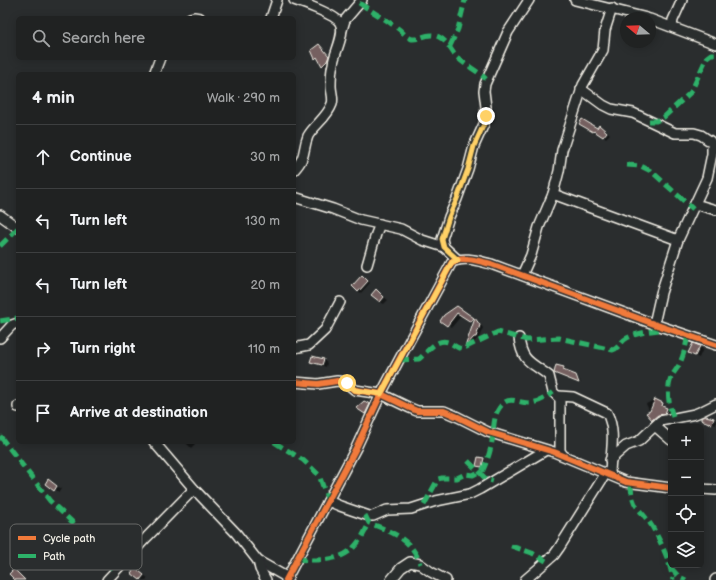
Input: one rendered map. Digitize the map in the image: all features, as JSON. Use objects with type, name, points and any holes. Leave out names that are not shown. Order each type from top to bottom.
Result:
[{"type":"street","points":[[272,16],[277,0]]},
{"type":"street","points":[[294,0],[337,19],[341,23],[342,30]]},
{"type":"street","points":[[296,167],[303,158],[308,136],[324,117],[332,102],[331,86],[333,64],[342,30],[345,20],[362,0]]},
{"type":"street","points":[[444,247],[442,239],[449,217],[468,169],[474,146],[484,124],[486,107],[484,91],[487,78],[508,32],[528,0]]},
{"type":"street","points":[[575,0],[601,8],[612,8],[627,12]]},
{"type":"street","points":[[672,26],[673,20],[682,0]]},
{"type":"street","points":[[522,275],[531,255],[539,227],[553,194],[559,171],[562,150],[581,89],[584,81],[603,50],[605,30],[612,8]]},
{"type":"street","points":[[656,20],[716,44]]},
{"type":"street","points":[[155,72],[159,60]]},
{"type":"street","points":[[581,89],[611,109],[633,113],[675,133],[694,133],[701,135],[710,141],[712,149],[707,178],[678,240],[661,293],[654,324]]},
{"type":"street","points":[[553,194],[678,240]]},
{"type":"street","points":[[296,198],[333,209],[361,220],[401,229],[422,240],[444,247],[458,260]]},
{"type":"street","points":[[696,204],[716,210]]},
{"type":"street","points":[[0,215],[16,227]]},
{"type":"street","points":[[367,265],[380,224]]},
{"type":"street","points":[[156,444],[194,489],[236,533],[258,561],[287,579],[356,448],[381,394],[452,262],[465,259],[475,260],[522,275],[654,324],[716,345]]},
{"type":"street","points":[[296,348],[310,345],[325,330],[340,302]]},
{"type":"street","points":[[0,338],[12,325],[16,324]]},
{"type":"street","points":[[519,338],[522,354],[534,366],[549,376],[553,392],[559,396],[573,397],[607,413],[610,418],[613,444],[608,474],[554,555],[525,580]]},
{"type":"street","points":[[296,382],[318,384],[341,381],[347,383],[355,390],[381,394],[417,411],[444,412],[458,417],[488,432],[563,455],[626,482],[668,488]]},
{"type":"street","points":[[559,396],[560,451],[563,455]]},
{"type":"street","points":[[610,460],[626,446],[639,441],[663,420],[695,414],[716,404]]},
{"type":"street","points":[[655,426],[668,437]]},
{"type":"street","points":[[328,501],[369,516],[373,516],[387,510],[411,509],[436,501],[475,492],[546,450]]},
{"type":"street","points":[[142,542],[194,489]]},
{"type":"street","points":[[704,489],[716,490]]},
{"type":"street","points":[[258,561],[260,569],[266,580]]},
{"type":"street","points":[[391,580],[401,568],[410,562],[420,564],[446,580]]},
{"type":"street","points":[[107,580],[116,570]]},
{"type":"building","points":[[319,44],[329,56],[327,61],[322,66],[317,57],[315,59],[311,50]]},
{"type":"building","points":[[582,119],[597,128],[599,125],[607,132],[603,137],[594,131],[593,132],[579,124]]},
{"type":"building","points":[[362,275],[368,281],[358,292],[352,286]]},
{"type":"building","points":[[376,289],[384,297],[380,302],[371,295]]},
{"type":"building","points":[[457,306],[474,318],[471,322],[457,313],[447,326],[440,321],[444,315]]},
{"type":"building","points":[[475,318],[480,325],[476,337],[474,337],[465,347]]},
{"type":"building","points":[[693,343],[700,346],[695,356],[688,353]]},
{"type":"building","points":[[312,356],[324,359],[322,365],[310,362]]},
{"type":"building","points":[[556,365],[564,367],[563,370],[576,375],[579,383],[554,373]]},
{"type":"building","points":[[655,399],[663,403],[662,406],[667,408],[665,414],[658,415],[652,420],[646,413],[650,411]]},
{"type":"building","points":[[364,401],[370,404],[365,414],[356,408]]},
{"type":"building","points":[[706,416],[714,418],[712,424],[701,420],[701,418]]},
{"type":"building","points":[[478,457],[484,458],[482,467],[476,466]]},
{"type":"building","points":[[48,479],[57,486],[54,491],[45,484]]},
{"type":"building","points":[[15,570],[25,580],[15,580],[9,574]]},
{"type":"building","points":[[133,570],[138,570],[144,575],[140,580],[131,573]]},
{"type":"marked path","points":[[450,46],[458,29],[465,0]]},
{"type":"marked path","points":[[359,3],[400,30],[407,37],[412,39],[428,35],[435,35],[439,37],[459,59],[486,79]]},
{"type":"marked path","points":[[649,121],[656,121],[664,117],[691,92],[707,57],[711,54],[716,54]]},
{"type":"marked path","points":[[627,165],[641,166],[651,171],[693,209]]},
{"type":"marked path","points":[[0,246],[16,230]]},
{"type":"marked path","points":[[0,321],[16,318]]},
{"type":"marked path","points":[[399,360],[419,359],[435,344],[443,341],[462,349],[498,332],[527,340],[559,338],[613,350],[617,348],[625,339],[636,334],[665,329]]},
{"type":"marked path","points":[[673,417],[670,408],[669,383],[682,358],[688,335]]},
{"type":"marked path","points":[[424,505],[438,479],[457,478],[465,474],[473,475],[483,470],[491,448],[496,413],[505,402],[508,400],[528,403],[535,402],[545,398],[553,392]]},
{"type":"marked path","points":[[0,436],[50,501],[74,524]]},
{"type":"marked path","points":[[277,444],[303,460],[319,475],[328,501]]},
{"type":"marked path","points":[[468,461],[486,479],[493,481]]},
{"type":"marked path","points":[[631,483],[631,492],[635,503],[649,521],[660,540],[668,560],[673,580]]},
{"type":"marked path","points":[[365,515],[369,523],[393,533],[407,543],[417,556],[420,564]]},
{"type":"marked path","points":[[296,559],[321,560],[341,556],[356,545],[369,523]]},
{"type":"marked path","points":[[511,546],[532,553],[546,561]]},
{"type":"marked path","points":[[671,568],[679,577],[686,580]]},
{"type":"cycle path","points":[[286,580],[356,448],[381,394],[452,262],[467,259],[491,264],[654,324],[716,345]]},
{"type":"cycle path","points":[[296,382],[318,384],[337,381],[345,382],[355,390],[381,394],[417,411],[444,411],[488,432],[554,452],[626,482],[668,488]]},
{"type":"route","points":[[347,383],[355,390],[381,394],[452,262],[458,260],[444,247],[442,239],[486,116]]}]
